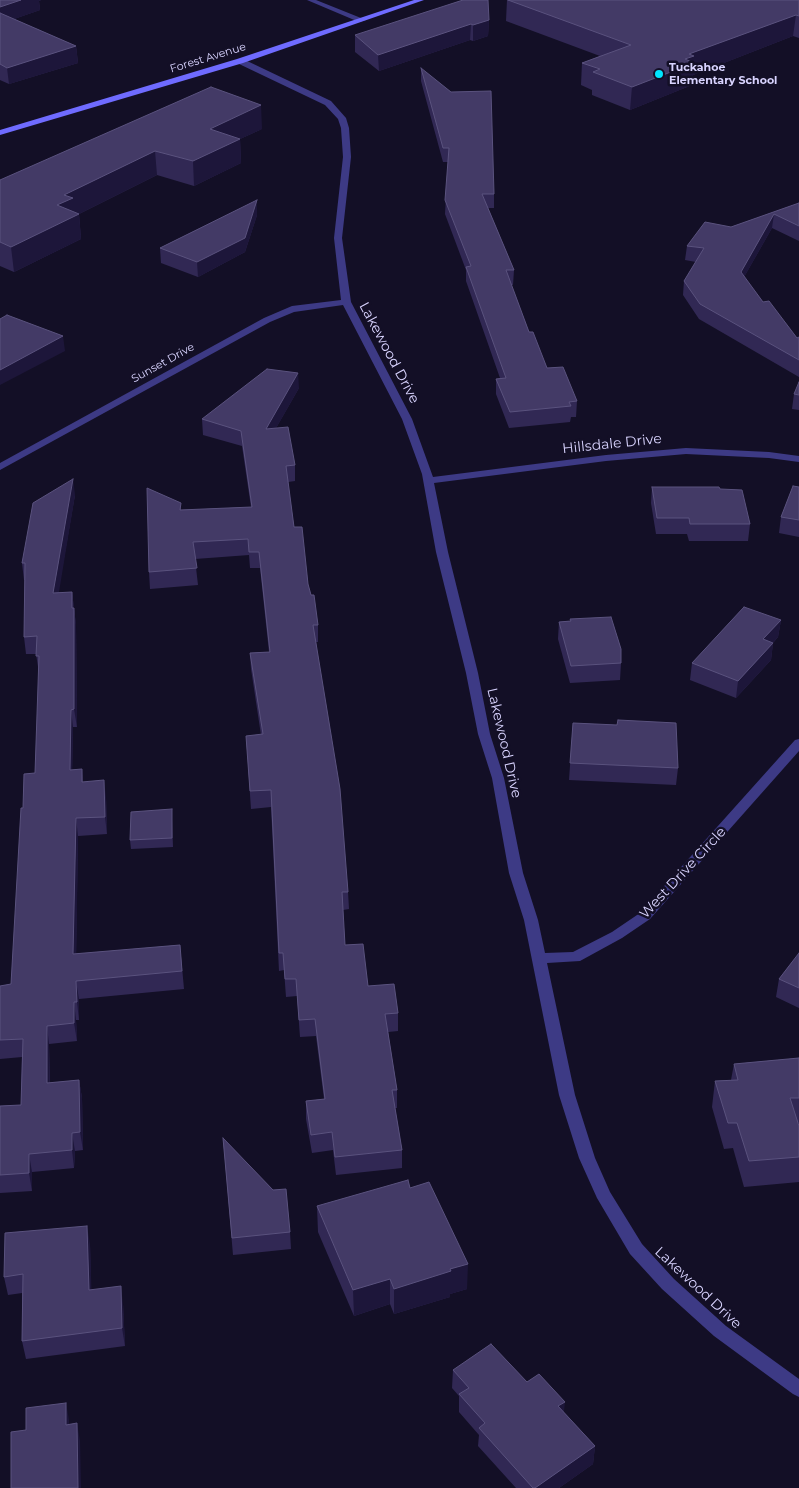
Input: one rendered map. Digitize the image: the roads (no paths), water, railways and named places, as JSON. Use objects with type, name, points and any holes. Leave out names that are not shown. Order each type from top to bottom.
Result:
[{"type":"main road","name":"Forest Avenue","points":[[0,133],[240,61],[421,0]]},
{"type":"street","points":[[310,0],[362,20]]},
{"type":"street","name":"Lakewood Drive","points":[[240,61],[328,103],[342,118],[346,132],[347,157],[338,238],[346,302],[407,419],[428,481],[442,552],[472,673],[484,734],[498,778],[516,873],[531,920],[567,1095],[586,1158],[603,1194],[636,1250],[668,1284],[720,1331],[799,1389]]},
{"type":"street","name":"Sunset Drive","points":[[0,468],[267,320],[292,309],[346,302]]},
{"type":"street","name":"Hillsdale Drive","points":[[428,481],[596,459],[686,451],[769,455],[799,459]]},
{"type":"street","name":"West Drive Circle","points":[[539,958],[575,957],[617,935],[645,916],[799,743]]},
{"type":"place","name":"Tuckahoe Elementary School","points":[[659,74]]}]
